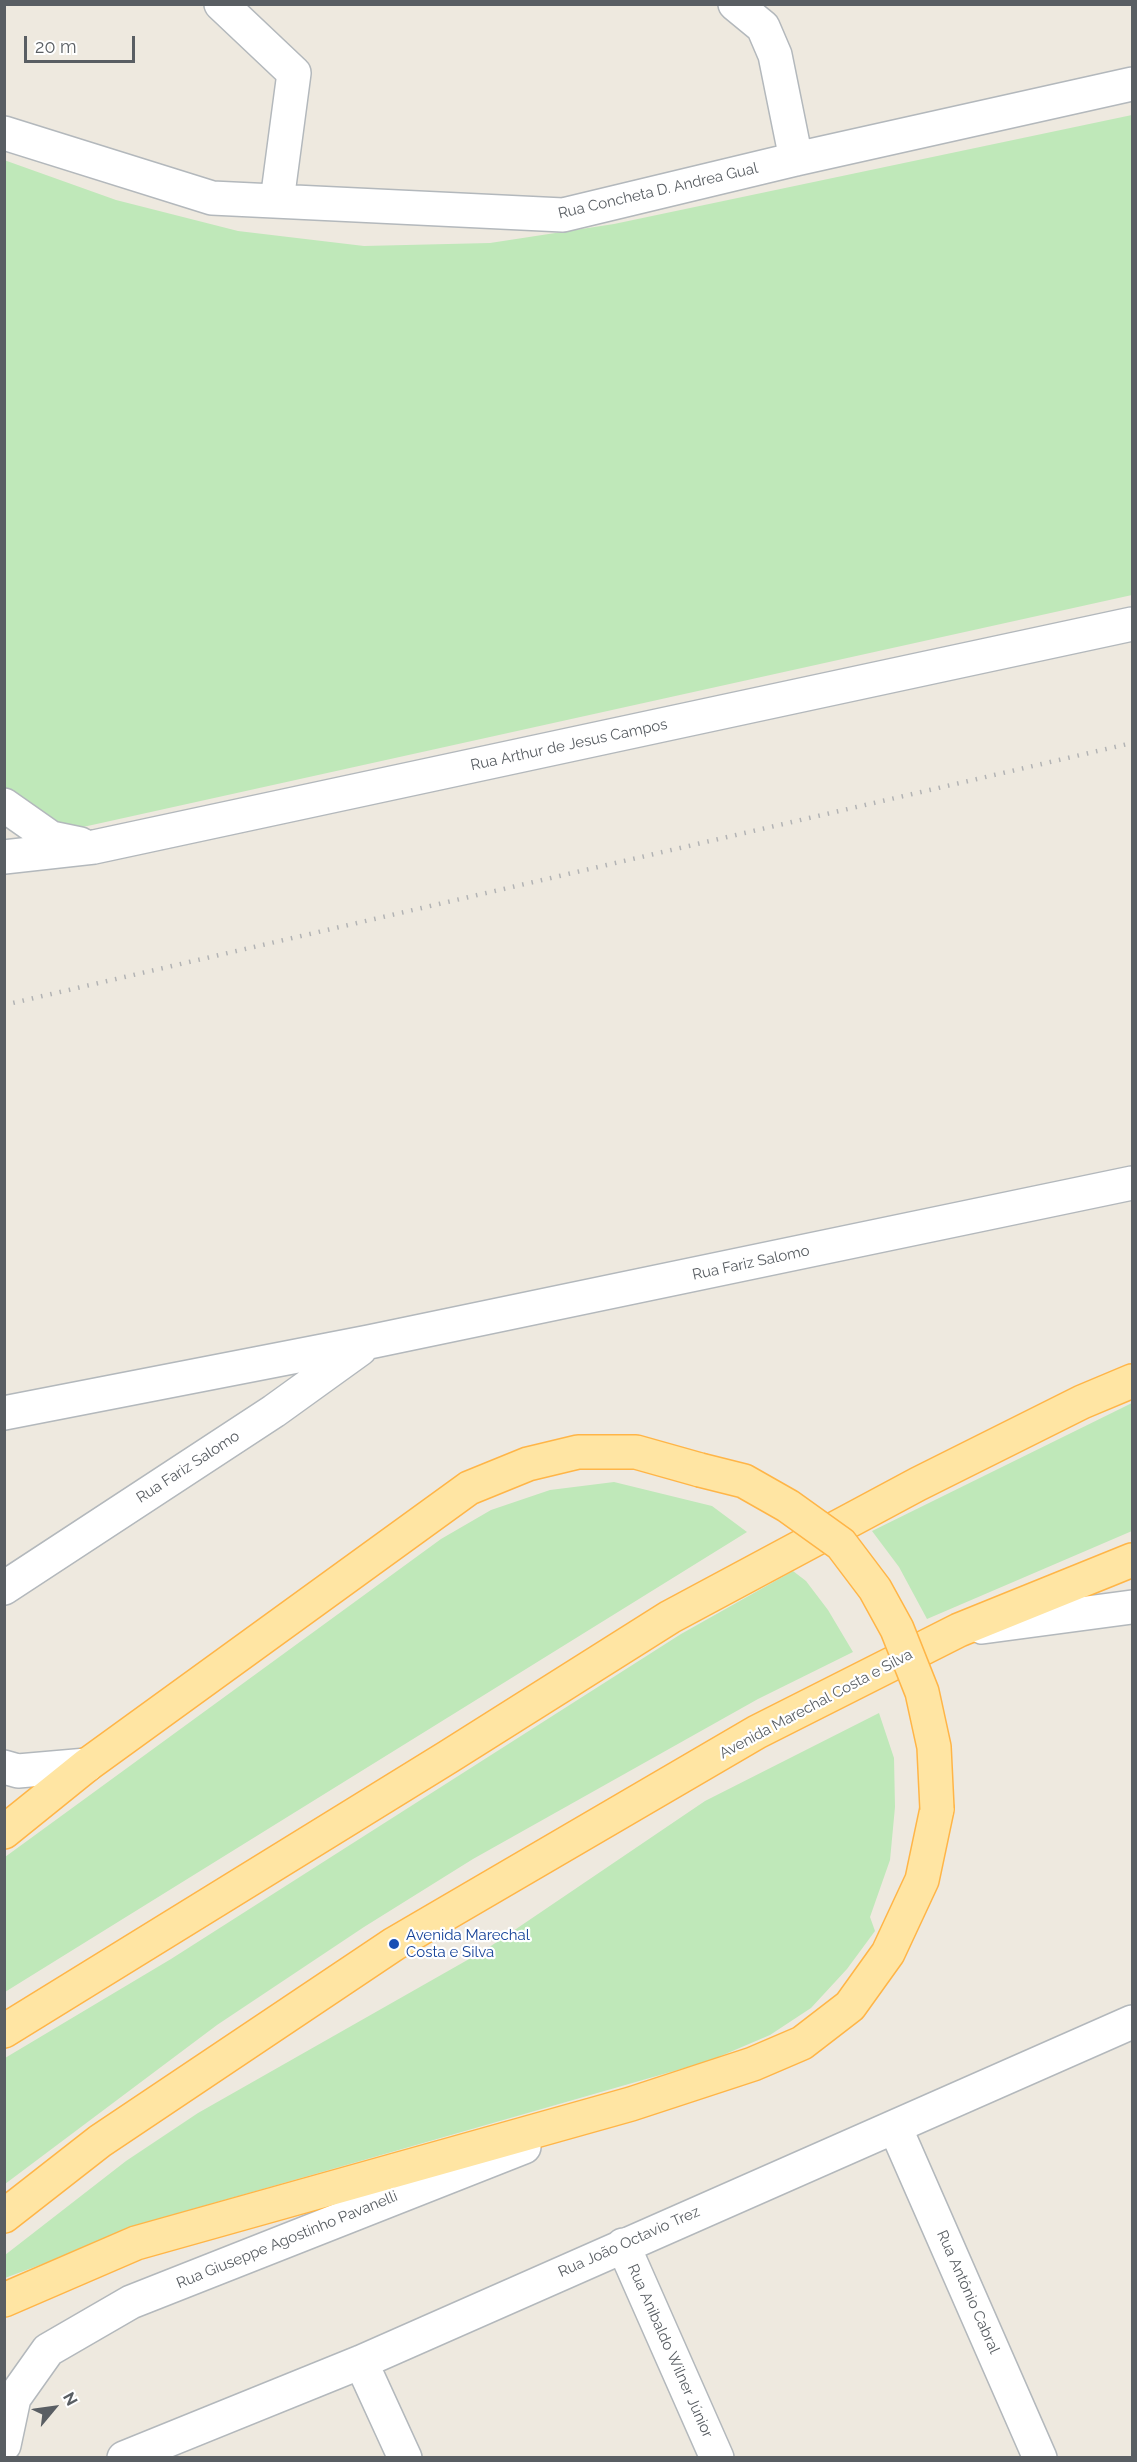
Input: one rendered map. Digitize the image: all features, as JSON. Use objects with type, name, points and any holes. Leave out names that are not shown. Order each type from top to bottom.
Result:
[{"type":"main road","points":[[4,2031],[670,1617],[918,1484],[1082,1402],[1132,1381]]},
{"type":"main road","points":[[4,1832],[87,1765],[469,1488],[528,1464],[578,1452],[636,1452],[744,1481],[788,1506],[841,1544],[875,1589],[897,1629],[922,1692],[934,1748],[937,1809],[922,1880],[888,1953],[850,2006],[802,2043],[753,2064],[631,2104],[136,2243],[4,2300]]},
{"type":"main road","name":"Avenida Marechal Costa e Silva","points":[[4,2216],[99,2141],[394,1944],[758,1732],[959,1630],[1132,1560]]},
{"type":"street","points":[[221,4],[294,73],[277,201]]},
{"type":"street","points":[[735,4],[763,27],[775,55],[796,159]]},
{"type":"street","name":"Rua Concheta D. Andrea Gual","points":[[4,133],[212,198],[563,215],[796,159],[1132,84]]},
{"type":"street","name":"Rua Arthur de Jesus Campos","points":[[4,857],[94,847],[1132,624]]},
{"type":"street","points":[[4,804],[51,838],[94,847]]},
{"type":"street","name":"Rua Fariz Salomo","points":[[4,1413],[369,1342],[1132,1183]]},
{"type":"street","name":"Rua Fariz Salomo","points":[[4,1588],[274,1412],[369,1342]]},
{"type":"street","points":[[959,1630],[1132,1607]]},
{"type":"street","points":[[4,1767],[18,1771],[87,1765]]},
{"type":"street","name":"Rua João Octavio Trez","points":[[124,2457],[361,2362],[1132,2022]]},
{"type":"street","name":"Rua Giuseppe Agostinho Pavanelli","points":[[4,2445],[14,2398],[48,2350],[130,2302],[631,2104]]},
{"type":"street","name":"Rua Antônio Cabral","points":[[895,2127],[1040,2457]]},
{"type":"street","name":"Rua Anibaldo Wilner Júnior","points":[[623,2245],[717,2457]]},
{"type":"street","points":[[361,2362],[405,2457]]},
{"type":"street","points":[[4,2452],[25,2457]]},
{"type":"green space","points":[[1132,115],[1132,595],[83,827],[62,827],[5,796],[4,160],[116,200],[238,231],[364,246],[490,243],[614,224]]},
{"type":"green space","points":[[1132,1403],[1132,1531],[927,1619],[899,1567],[872,1531]]},
{"type":"green space","points":[[614,1482],[712,1506],[747,1532],[5,1992],[5,1857],[441,1539],[491,1510],[550,1490]]},
{"type":"green space","points":[[793,1571],[806,1581],[828,1610],[853,1652],[758,1699],[473,1859],[364,1927],[217,2025],[5,2184],[5,2058],[171,1959],[681,1634]]},
{"type":"green space","points":[[879,1713],[894,1758],[895,1807],[890,1860],[870,1917],[875,1931],[847,1969],[811,2008],[770,2035],[709,2061],[179,2213],[5,2278],[5,2255],[126,2161],[198,2113],[485,1950],[705,1801]]},
{"type":"railway","points":[[4,1005],[1132,743]]},
{"type":"place","name":"Avenida Marechal Costa e Silva","points":[[394,1944]]}]
